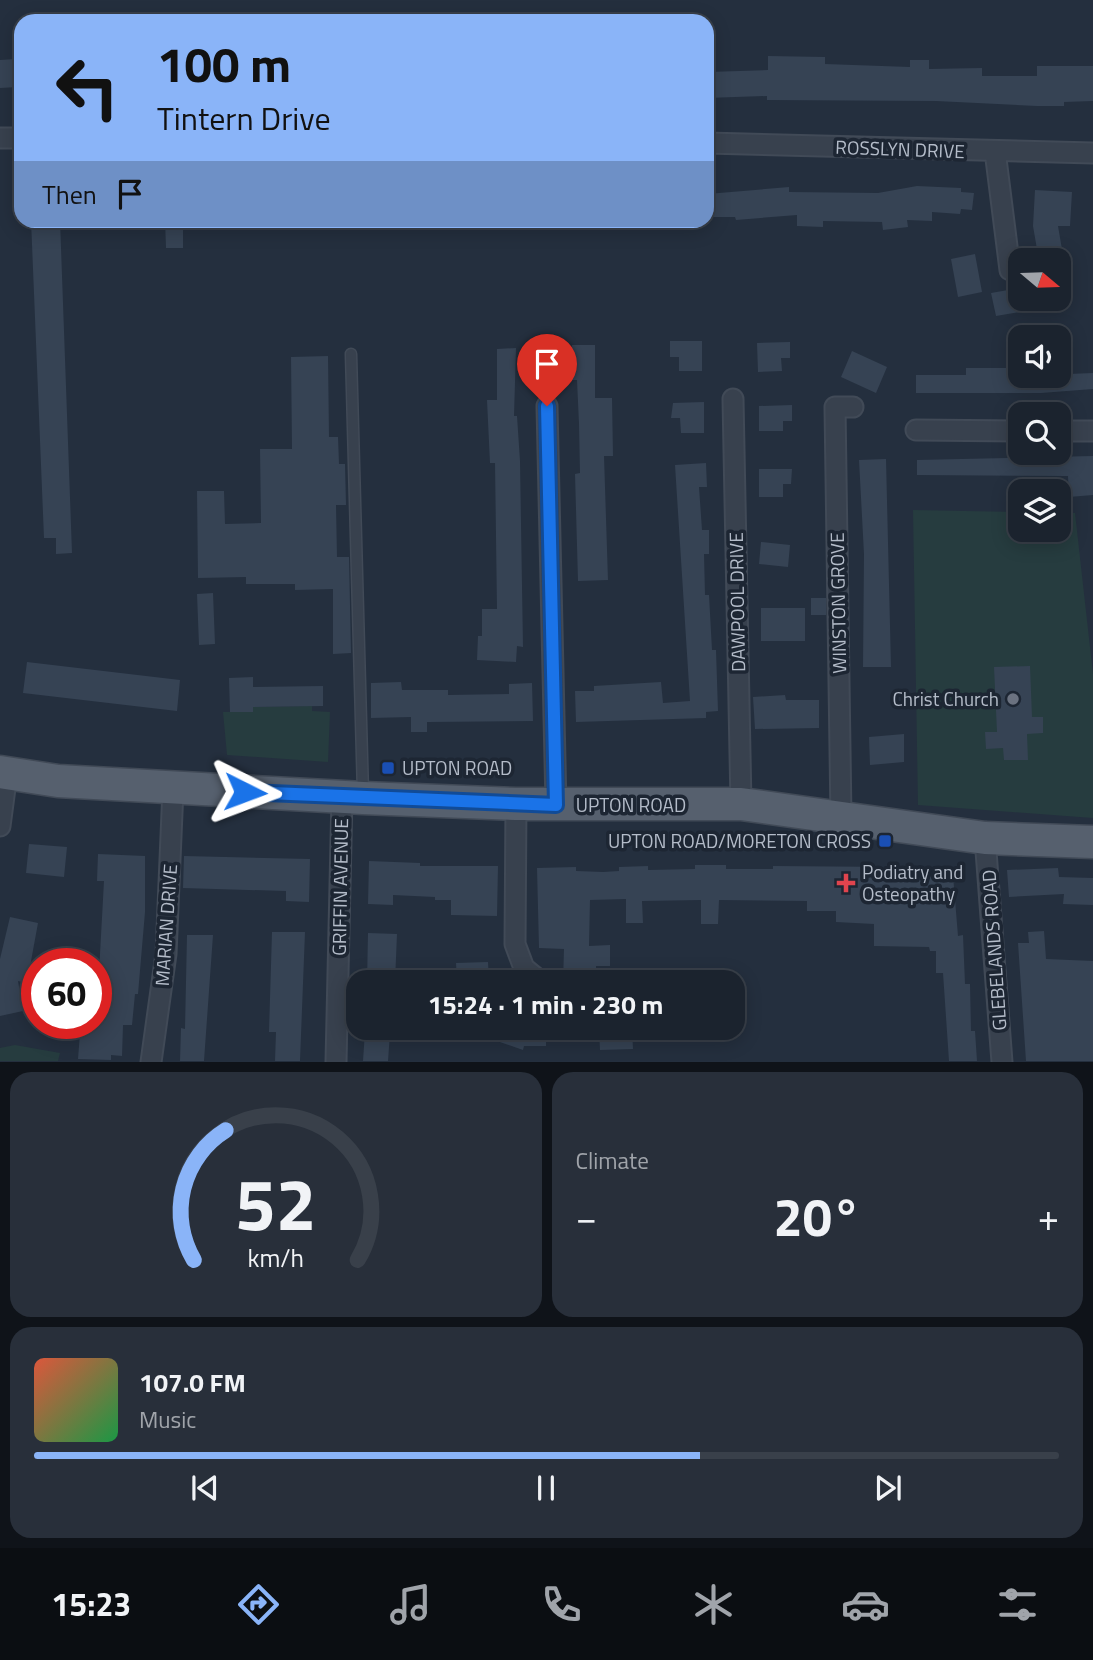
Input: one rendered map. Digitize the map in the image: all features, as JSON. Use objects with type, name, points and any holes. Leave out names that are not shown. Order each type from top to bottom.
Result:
[{"type":"main road","name":"UPTON ROAD","points":[[4,772],[58,781],[353,798],[556,805],[741,804],[985,838],[1093,842]]},
{"type":"street","name":"ROSSLYN DRIVE","points":[[714,143],[1093,153]]},
{"type":"street","points":[[995,151],[1008,254]]},
{"type":"street","name":"DAWPOOL DRIVE","points":[[733,399],[741,804]]},
{"type":"street","points":[[547,406],[556,805]]},
{"type":"street","name":"WINSTON GROVE","points":[[841,818],[835,407],[853,407]]},
{"type":"street","points":[[916,430],[1008,431]]},
{"type":"street","points":[[1071,431],[1093,431]]},
{"type":"street","points":[[0,826],[4,772]]},
{"type":"street","name":"MARIAN DRIVE","points":[[151,1062],[166,954],[173,789]]},
{"type":"street","name":"GRIFFIN AVENUE","points":[[335,1062],[353,798]]},
{"type":"street","points":[[516,804],[515,944],[526,970]]},
{"type":"street","name":"GLEBELANDS ROAD","points":[[985,838],[1002,1062]]},
{"type":"lane","points":[[351,354],[353,798]]},
{"type":"green space","points":[[913,510],[1008,512],[1008,542],[1071,542],[1071,513],[1075,513],[1093,674],[1093,818],[918,805]]},
{"type":"green space","points":[[312,706],[312,711],[330,712],[328,762],[227,755],[223,712],[253,712],[253,707]]},
{"type":"green space","points":[[15,1045],[60,1053],[58,1061],[0,1061],[0,1048]]},
{"type":"building","points":[[768,56],[825,57],[825,64],[910,67],[910,60],[929,60],[929,69],[982,68],[982,76],[1037,76],[1037,66],[1093,66],[1093,101],[1064,102],[1064,106],[1037,106],[936,101],[767,100],[767,96],[714,98],[714,72],[768,70]]},
{"type":"building","points":[[14,59],[14,87],[0,88],[0,60]]},
{"type":"building","points":[[917,186],[961,188],[961,192],[974,193],[972,210],[961,209],[960,214],[932,212],[932,221],[907,220],[908,227],[883,230],[882,222],[823,221],[823,227],[797,226],[797,215],[736,220],[735,217],[714,217],[714,193],[789,187],[789,192],[878,193]]},
{"type":"building","points":[[1035,190],[1072,192],[1070,226],[1058,226],[1062,248],[1037,248],[1033,226]]},
{"type":"building","points":[[31,228],[60,228],[72,553],[56,554],[56,538],[44,538]]},
{"type":"building","points":[[165,228],[183,228],[183,248],[166,248]]},
{"type":"building","points":[[975,254],[982,292],[958,297],[951,259]]},
{"type":"building","points":[[1008,290],[1008,312],[1020,312],[996,316],[991,293]]},
{"type":"building","points":[[670,341],[702,341],[702,371],[679,371],[679,357],[670,357]]},
{"type":"building","points":[[790,342],[790,358],[781,358],[782,371],[758,372],[757,343]]},
{"type":"building","points":[[572,345],[595,345],[595,398],[612,398],[613,456],[604,456],[608,580],[578,581],[575,474],[580,473],[579,424],[577,380],[572,380]]},
{"type":"building","points":[[516,348],[514,416],[517,416],[520,461],[523,647],[517,646],[516,662],[477,660],[478,636],[482,636],[482,609],[497,609],[495,463],[490,463],[487,400],[497,400],[497,349]]},
{"type":"building","points":[[852,351],[887,367],[876,393],[841,377]]},
{"type":"building","points":[[328,356],[329,437],[338,437],[339,464],[345,464],[346,505],[336,505],[337,557],[349,557],[351,653],[333,654],[333,589],[295,590],[295,584],[246,584],[246,577],[198,578],[197,491],[224,491],[225,524],[261,523],[260,449],[292,449],[291,357]]},
{"type":"building","points":[[966,368],[1008,368],[1008,388],[1071,388],[1071,374],[1093,373],[1093,389],[1041,393],[916,393],[916,375],[966,375]]},
{"type":"building","points":[[704,402],[704,433],[681,433],[680,418],[671,418],[673,403]]},
{"type":"building","points":[[792,405],[792,421],[783,421],[783,431],[759,431],[759,406]]},
{"type":"building","points":[[1071,456],[1093,456],[1093,495],[1071,497],[1071,479],[1068,476],[917,475],[917,460],[1008,458],[1008,465],[1071,465]]},
{"type":"building","points":[[886,459],[891,667],[863,667],[864,554],[859,460]]},
{"type":"building","points":[[706,463],[707,487],[699,487],[702,530],[709,530],[709,554],[704,554],[705,595],[709,595],[712,650],[716,650],[718,711],[706,712],[706,718],[576,722],[575,691],[594,691],[594,686],[661,682],[663,703],[690,701],[675,465]]},
{"type":"building","points":[[759,469],[792,469],[791,484],[783,484],[783,497],[759,497]]},
{"type":"building","points":[[761,542],[790,545],[788,567],[759,564]]},
{"type":"building","points":[[213,593],[215,644],[199,645],[197,594]]},
{"type":"building","points":[[811,598],[826,598],[826,615],[811,615]]},
{"type":"building","points":[[761,608],[805,608],[805,641],[761,641]]},
{"type":"building","points":[[27,662],[180,680],[177,711],[23,693]]},
{"type":"building","name":"Christ Church","points":[[1030,666],[1032,717],[1043,717],[1043,733],[1027,734],[1028,760],[1004,760],[1003,748],[986,749],[985,732],[997,732],[994,667]]},
{"type":"building","points":[[253,677],[253,687],[323,686],[323,706],[253,707],[253,712],[230,712],[229,678]]},
{"type":"building","points":[[401,682],[402,690],[448,690],[448,695],[509,694],[509,684],[532,683],[533,721],[427,722],[427,732],[411,732],[411,717],[371,718],[371,683]]},
{"type":"building","points":[[785,695],[786,700],[819,700],[819,728],[755,729],[753,697]]},
{"type":"building","points":[[904,734],[904,762],[870,765],[869,737]]},
{"type":"building","points":[[29,844],[67,847],[64,877],[26,873]]},
{"type":"building","points":[[98,854],[145,856],[145,912],[138,994],[135,994],[132,1025],[123,1025],[122,1056],[111,1055],[111,1060],[78,1059],[80,1039],[112,1039],[112,948],[100,948],[104,881],[97,881]]},
{"type":"building","points":[[184,856],[310,859],[309,902],[286,901],[286,891],[183,888]]},
{"type":"building","points":[[369,861],[420,863],[420,866],[498,866],[497,916],[451,915],[451,900],[435,900],[435,897],[393,895],[393,905],[368,904]]},
{"type":"building","points":[[695,865],[726,865],[726,869],[773,869],[773,866],[894,867],[894,879],[953,875],[958,936],[963,935],[965,984],[970,984],[971,1031],[975,1031],[977,1061],[949,1061],[943,973],[936,973],[936,951],[930,951],[929,947],[874,946],[874,924],[836,922],[836,911],[807,911],[807,901],[719,900],[718,924],[701,924],[701,900],[642,901],[643,923],[626,923],[626,899],[590,900],[589,946],[610,945],[610,966],[596,966],[596,970],[563,970],[564,949],[539,948],[537,868],[576,867],[576,871],[603,872],[619,871],[619,867],[648,866],[648,870],[695,869]]},
{"type":"building","points":[[1058,868],[1059,877],[1093,878],[1093,905],[1063,904],[1064,894],[1009,897],[1007,870]]},
{"type":"building","points":[[10,917],[38,923],[33,948],[21,948],[21,982],[18,981],[21,1011],[0,1016],[0,959]]},
{"type":"building","points":[[1044,931],[1046,959],[1093,961],[1093,1061],[1026,1061],[1018,943],[1029,943],[1028,932]]},
{"type":"building","points":[[272,932],[305,932],[300,1061],[275,1061],[276,1032],[269,1032]]},
{"type":"building","points":[[368,933],[397,934],[396,970],[367,970]]},
{"type":"building","points":[[187,935],[213,935],[204,1061],[180,1061],[181,1028],[185,1029]]},
{"type":"building","points":[[488,962],[488,970],[456,970],[456,963]]},
{"type":"building","points":[[364,1040],[390,1040],[388,1061],[363,1061]]},
{"type":"building","points":[[494,1040],[546,1040],[546,1046],[524,1046],[523,1050]]},
{"type":"building","points":[[600,1040],[633,1040],[633,1049],[600,1050]]},
{"type":"place","name":"Christ Church","points":[[1013,699]]},
{"type":"place","name":"UPTON ROAD","points":[[388,768]]},
{"type":"place","name":"UPTON ROAD/MORETON CROSS","points":[[885,841]]},
{"type":"place","name":"Podiatry and Osteopathy","points":[[846,883]]},
{"type":"route","points":[[245,792],[556,805],[547,406]]}]
